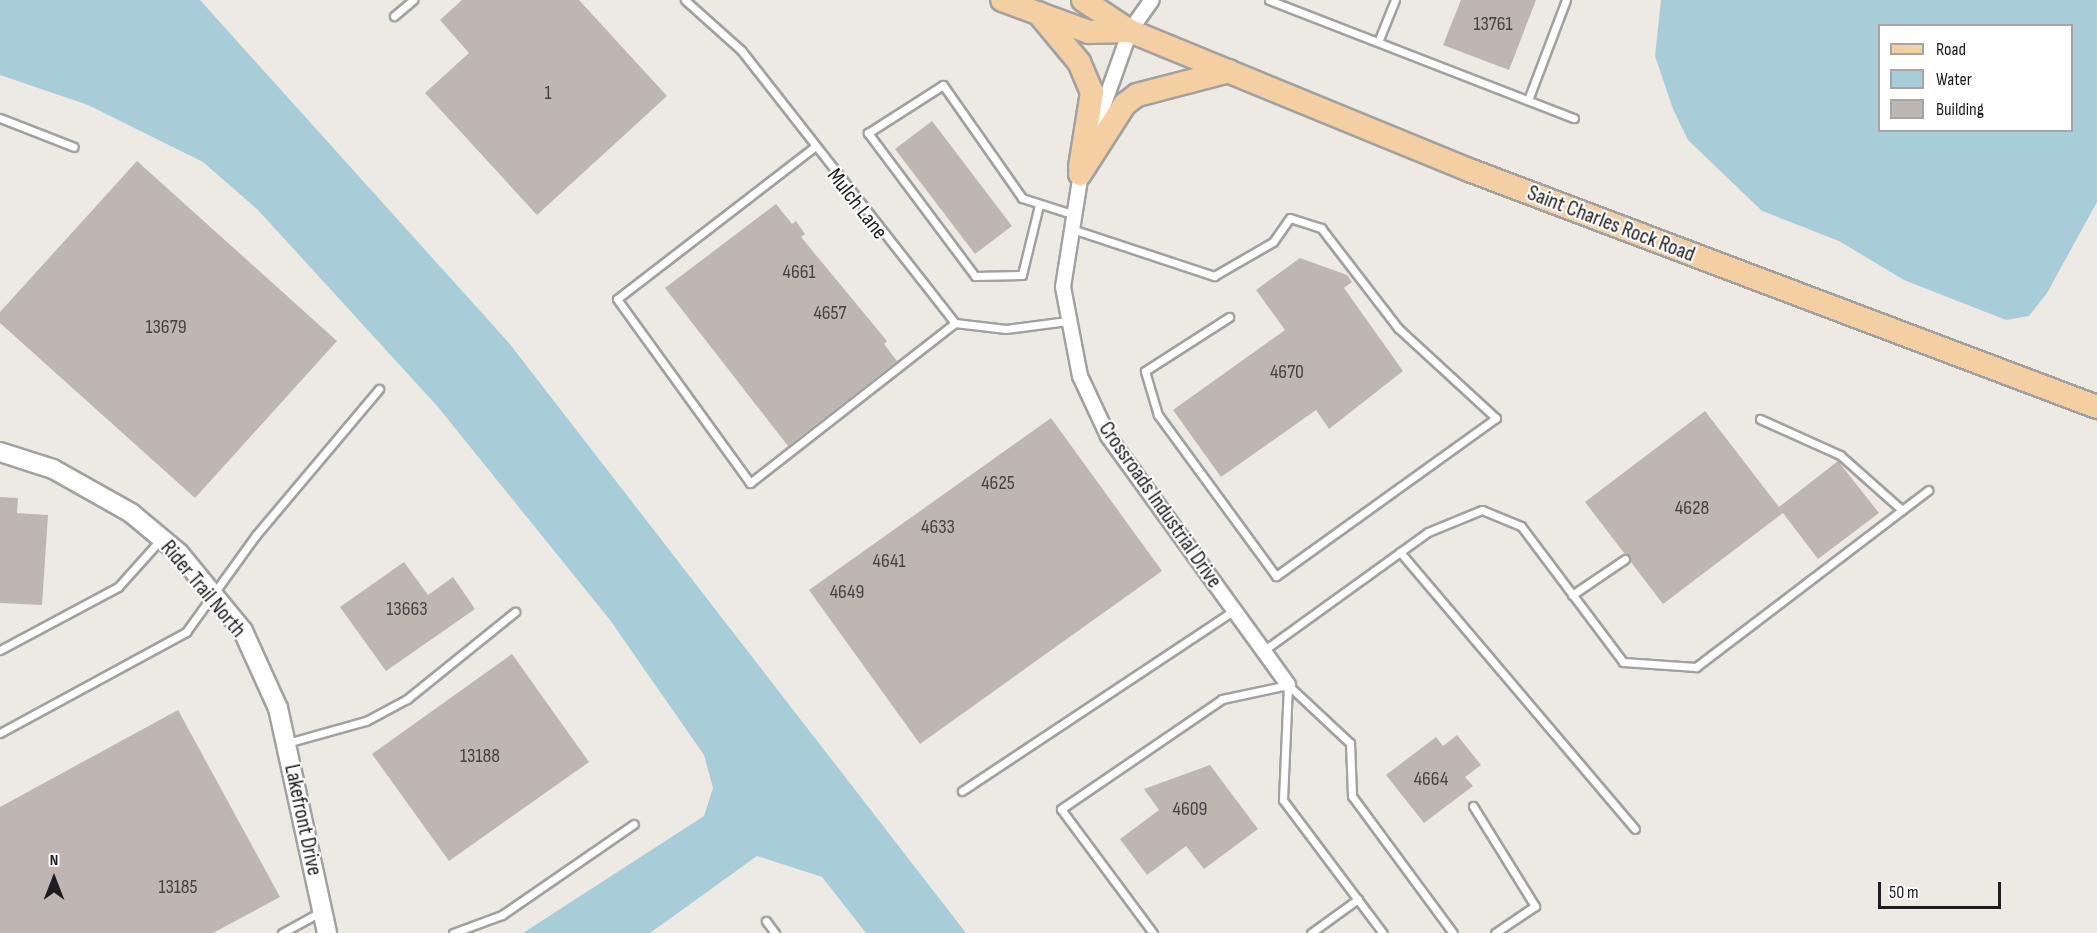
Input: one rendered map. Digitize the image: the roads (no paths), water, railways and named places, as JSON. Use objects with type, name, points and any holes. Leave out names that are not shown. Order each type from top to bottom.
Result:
[{"type":"main road","name":"Saint Charles Rock Road","points":[[1002,0],[1089,32],[1130,31]]},
{"type":"main road","name":"Saint Charles Rock Road","points":[[1083,0],[1130,31],[1468,170],[2097,407]]},
{"type":"main road","points":[[1038,13],[1079,62],[1092,92],[1080,174]]},
{"type":"main road","points":[[1080,174],[1125,104],[1137,95],[1229,71]]},
{"type":"street","name":"Crossroads Industrial Drive","points":[[1152,0],[1130,31],[1080,174],[1069,228],[1067,321],[1080,376],[1108,436],[1288,686]]},
{"type":"street","name":"Rider Trail North","points":[[0,452],[53,469],[93,491],[161,539],[243,631],[278,708]]},
{"type":"street","name":"Lakefront Drive","points":[[278,708],[327,933]]},
{"type":"lane","points":[[394,16],[413,0]]},
{"type":"lane","name":"Mulch Lane","points":[[686,0],[741,50],[813,148],[955,323]]},
{"type":"lane","points":[[1269,0],[1574,118]]},
{"type":"lane","points":[[1378,42],[1395,0]]},
{"type":"lane","points":[[1528,100],[1566,0]]},
{"type":"lane","points":[[1039,206],[1022,275],[975,276],[868,133],[943,85],[1022,198],[1039,206],[1072,214]]},
{"type":"lane","points":[[0,118],[74,147]]},
{"type":"lane","points":[[813,148],[616,299],[750,483],[955,323],[1006,329],[1067,321]]},
{"type":"lane","points":[[1069,228],[1214,276],[1273,242],[1290,218],[1321,228],[1398,328],[1496,418],[1276,576],[1158,415],[1145,371],[1229,317]]},
{"type":"lane","points":[[0,733],[186,632],[212,594],[379,389]]},
{"type":"lane","points":[[1760,419],[1840,455],[1902,510]]},
{"type":"lane","points":[[1263,651],[1400,552],[1453,518],[1482,510],[1501,514],[1521,526],[1623,662],[1695,667],[1928,490]]},
{"type":"lane","points":[[0,650],[118,587],[161,539]]},
{"type":"lane","points":[[1400,552],[1635,830]]},
{"type":"lane","points":[[1572,595],[1624,559]]},
{"type":"lane","points":[[962,791],[1234,610]]},
{"type":"lane","points":[[287,743],[366,721],[407,699],[515,612]]},
{"type":"lane","points":[[1288,686],[1283,800],[1383,933]]},
{"type":"lane","points":[[1153,933],[1061,809],[1222,699],[1288,686]]},
{"type":"lane","points":[[1288,686],[1350,744],[1352,796],[1453,933]]},
{"type":"lane","points":[[1473,806],[1535,906],[1495,933]]},
{"type":"lane","points":[[453,933],[502,915],[634,824]]},
{"type":"lane","points":[[1311,933],[1358,899]]},
{"type":"lane","points":[[282,933],[323,911]]},
{"type":"lane","points":[[766,921],[775,933]]},
{"type":"water","points":[[0,0],[200,0],[509,343],[966,933],[866,933],[822,877],[757,856],[650,933],[523,933],[704,816],[713,788],[704,755],[610,620],[438,407],[258,210],[203,162],[88,105],[0,75]]},
{"type":"water","points":[[1661,0],[2097,0],[2097,202],[2047,293],[2029,316],[2006,320],[1904,280],[1839,241],[1762,211],[1688,140],[1673,109],[1655,56]]}]
